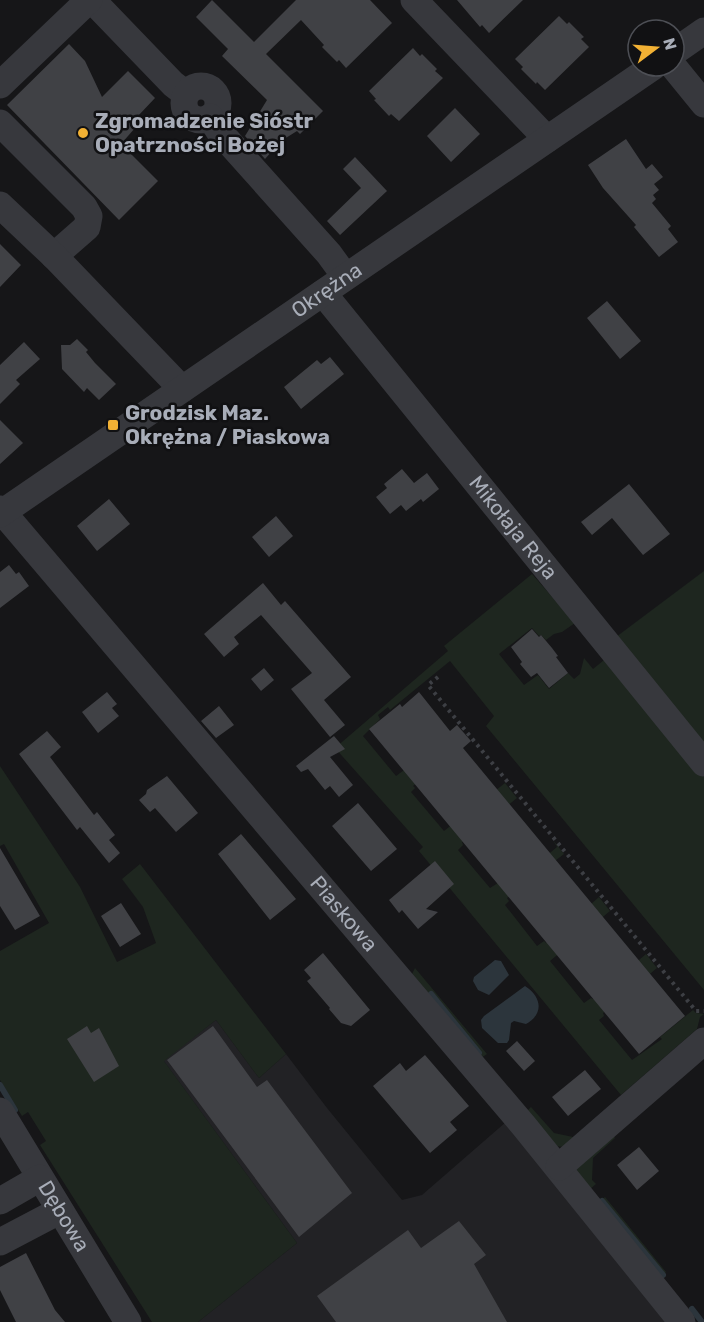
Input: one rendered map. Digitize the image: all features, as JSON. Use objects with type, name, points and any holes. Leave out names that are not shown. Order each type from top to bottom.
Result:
[{"type":"street","points":[[0,85],[90,0],[173,84],[186,94],[184,105],[189,114],[199,119],[210,117],[219,131],[329,254],[345,276]]},
{"type":"street","points":[[414,0],[547,139]]},
{"type":"street","points":[[686,44],[704,31]]},
{"type":"street","name":"Okrężna","points":[[1,512],[636,78]]},
{"type":"street","points":[[683,78],[704,104]]},
{"type":"street","points":[[0,123],[84,207],[89,216],[87,227],[54,256]]},
{"type":"street","points":[[0,205],[54,256],[182,389]]},
{"type":"street","name":"Mikołaja Reja","points":[[323,293],[704,763]]},
{"type":"street","name":"Piaskowa","points":[[1,512],[559,1167],[682,1322]]},
{"type":"street","points":[[559,1167],[704,1041]]},
{"type":"street","name":"Dębowa","points":[[0,1111],[128,1322]]},
{"type":"street","points":[[0,1201],[40,1178]]},
{"type":"street","points":[[0,1242],[59,1211]]},
{"type":"path","points":[[438,677],[428,686],[696,1011],[704,1011]]},
{"type":"shaded area","points":[[704,571],[704,747],[616,637]]},
{"type":"shaded area","points":[[532,574],[575,623],[546,640],[532,628],[499,654],[524,685],[538,675],[549,689],[568,673],[574,679],[580,674],[584,658],[593,669],[609,656],[704,777],[704,990],[486,726],[494,716],[450,661],[390,710],[388,707],[378,715],[380,719],[363,736],[396,776],[415,762],[426,776],[413,786],[415,788],[411,792],[444,831],[505,783],[517,798],[462,842],[463,845],[458,850],[490,888],[509,876],[533,867],[557,847],[553,840],[564,854],[507,898],[509,901],[505,905],[537,946],[544,941],[546,943],[599,897],[610,911],[550,961],[584,1003],[593,999],[646,954],[657,968],[603,1013],[604,1016],[599,1020],[632,1060],[662,1039],[660,1037],[693,1010],[704,1014],[700,1017],[697,1029],[621,1095],[419,851],[423,847],[335,748],[448,651],[444,646]]},
{"type":"shaded area","points":[[0,766],[80,887],[117,962],[156,943],[143,907],[122,879],[140,864],[286,1054],[259,1078],[216,1020],[164,1061],[297,1243],[198,1322],[152,1322],[40,1145],[46,1141],[28,1112],[22,1116],[0,1080],[0,951],[49,923],[4,844],[0,846]]},
{"type":"shaded area","points":[[495,960],[501,961],[509,975],[489,995],[478,990],[473,981],[474,977]]},
{"type":"shaded area","points":[[415,968],[487,1054],[481,1058],[410,978]]},
{"type":"shaded area","points":[[525,986],[538,1000],[536,1015],[526,1024],[514,1021],[511,1023],[509,1040],[507,1043],[498,1043],[482,1028],[481,1020]]},
{"type":"shaded area","points":[[216,1020],[259,1078],[286,1054],[402,1200],[422,1195],[506,1122],[666,1322],[198,1322],[297,1243],[163,1060]]},
{"type":"shaded area","points":[[531,1107],[554,1133],[573,1137],[565,1147],[554,1146],[525,1113]]},
{"type":"shaded area","points":[[613,1135],[615,1138],[593,1158],[592,1180],[596,1184],[589,1190],[572,1169]]},
{"type":"shaded area","points":[[605,1197],[666,1272],[660,1278],[598,1203]]},
{"type":"building","points":[[212,0],[254,42],[296,0],[370,0],[392,23],[346,68],[322,47],[324,45],[301,20],[266,54],[323,111],[300,134],[297,131],[281,141],[265,159],[245,136],[267,100],[222,56],[228,49],[196,17]]},
{"type":"building","points":[[457,0],[523,0],[489,33],[482,25],[480,27]]},
{"type":"building","points":[[559,16],[567,24],[569,22],[584,37],[581,39],[589,47],[545,90],[521,69],[523,67],[515,59]]},
{"type":"building","name":"Zgromadzenie Sióstr Opatrzności Bożej","points":[[69,44],[85,61],[102,97],[128,71],[155,98],[138,116],[135,128],[121,144],[158,181],[119,220],[7,105]]},
{"type":"building","points":[[413,48],[437,69],[435,71],[443,78],[399,121],[391,114],[389,116],[369,91]]},
{"type":"building","points":[[455,108],[480,134],[451,162],[427,136]]},
{"type":"building","points":[[626,139],[646,169],[652,164],[663,177],[654,184],[659,190],[653,195],[656,199],[652,203],[671,226],[668,229],[678,242],[659,257],[634,227],[636,225],[603,188],[588,165]]},
{"type":"building","points":[[355,157],[387,191],[340,235],[327,221],[361,188],[343,169]]},
{"type":"building","points":[[0,244],[21,265],[0,287]]},
{"type":"building","points":[[607,301],[641,341],[620,359],[587,318]]},
{"type":"building","points":[[77,339],[88,350],[86,352],[95,363],[116,384],[99,400],[87,388],[84,392],[62,369],[61,345],[70,345]]},
{"type":"building","points":[[24,342],[40,359],[16,380],[20,384],[0,404],[0,365]]},
{"type":"building","points":[[330,357],[344,374],[301,409],[284,387],[317,360],[321,364]]},
{"type":"building","points":[[0,420],[23,443],[0,464]]},
{"type":"building","points":[[402,469],[414,483],[427,473],[439,489],[423,502],[421,499],[406,511],[401,505],[390,514],[376,497],[387,488],[384,484]]},
{"type":"building","points":[[629,484],[670,534],[643,555],[612,518],[592,535],[581,522]]},
{"type":"building","points":[[109,499],[130,524],[97,551],[77,526]]},
{"type":"building","points":[[276,516],[293,536],[269,557],[252,537]]},
{"type":"building","points":[[9,565],[16,574],[19,572],[29,586],[0,608],[0,572]]},
{"type":"building","points":[[263,583],[281,605],[285,601],[351,677],[324,700],[345,725],[330,737],[291,689],[312,673],[261,615],[234,637],[239,644],[224,657],[204,634]]},
{"type":"building","points":[[532,629],[539,637],[541,635],[552,648],[568,673],[549,688],[537,673],[531,677],[520,664],[522,662],[511,647]]},
{"type":"building","points":[[264,668],[274,680],[261,691],[251,679]]},
{"type":"building","points":[[107,692],[117,704],[112,708],[119,716],[98,733],[82,712]]},
{"type":"building","points":[[419,692],[450,731],[457,725],[471,741],[463,748],[685,1016],[639,1054],[369,729],[400,704],[402,707]]},
{"type":"building","points":[[219,706],[234,725],[216,738],[201,721]]},
{"type":"building","points":[[47,731],[61,747],[50,757],[94,815],[97,812],[115,835],[109,840],[120,853],[109,863],[80,827],[77,830],[19,754]]},
{"type":"building","points":[[334,736],[345,749],[330,757],[353,785],[339,797],[330,786],[325,790],[308,769],[301,772],[296,766]]},
{"type":"building","points":[[167,776],[198,813],[176,832],[155,808],[150,812],[139,800],[147,790]]},
{"type":"building","points":[[358,803],[397,849],[371,871],[332,826]]},
{"type":"building","points":[[241,834],[296,899],[270,920],[218,854]]},
{"type":"building","points":[[0,848],[40,916],[15,930],[0,906]]},
{"type":"building","points":[[435,861],[454,884],[426,909],[438,912],[418,929],[402,910],[399,913],[389,900]]},
{"type":"building","points":[[121,903],[141,934],[120,947],[101,916]]},
{"type":"building","points":[[323,953],[370,1010],[351,1026],[341,1023],[307,981],[311,978],[304,970]]},
{"type":"building","points":[[87,1026],[91,1033],[99,1028],[119,1066],[94,1082],[67,1039]]},
{"type":"building","points":[[213,1026],[257,1087],[267,1080],[352,1193],[299,1237],[167,1060]]},
{"type":"building","points":[[517,1041],[535,1061],[524,1071],[506,1051]]},
{"type":"building","points":[[425,1055],[469,1106],[450,1122],[457,1130],[430,1153],[373,1086],[400,1063],[406,1071]]},
{"type":"building","points":[[585,1070],[601,1089],[568,1116],[552,1097]]},
{"type":"building","points":[[639,1147],[659,1171],[637,1190],[617,1165]]},
{"type":"building","points":[[459,1221],[486,1255],[474,1264],[507,1322],[336,1322],[317,1296],[408,1230],[421,1248]]},
{"type":"building","points":[[26,1253],[55,1310],[65,1322],[16,1322],[0,1290],[0,1267]]},
{"type":"waterway","points":[[431,994],[479,1053]]},
{"type":"waterway","points":[[0,1085],[15,1110]]},
{"type":"waterway","points":[[602,1201],[663,1275]]},
{"type":"waterway","points":[[692,1309],[702,1322]]},
{"type":"place","name":"Zgromadzenie Sióstr Opatrzności Bożej","points":[[83,133]]},
{"type":"place","name":"Grodzisk Maz. Okrężna / Piaskowa","points":[[113,425]]}]
